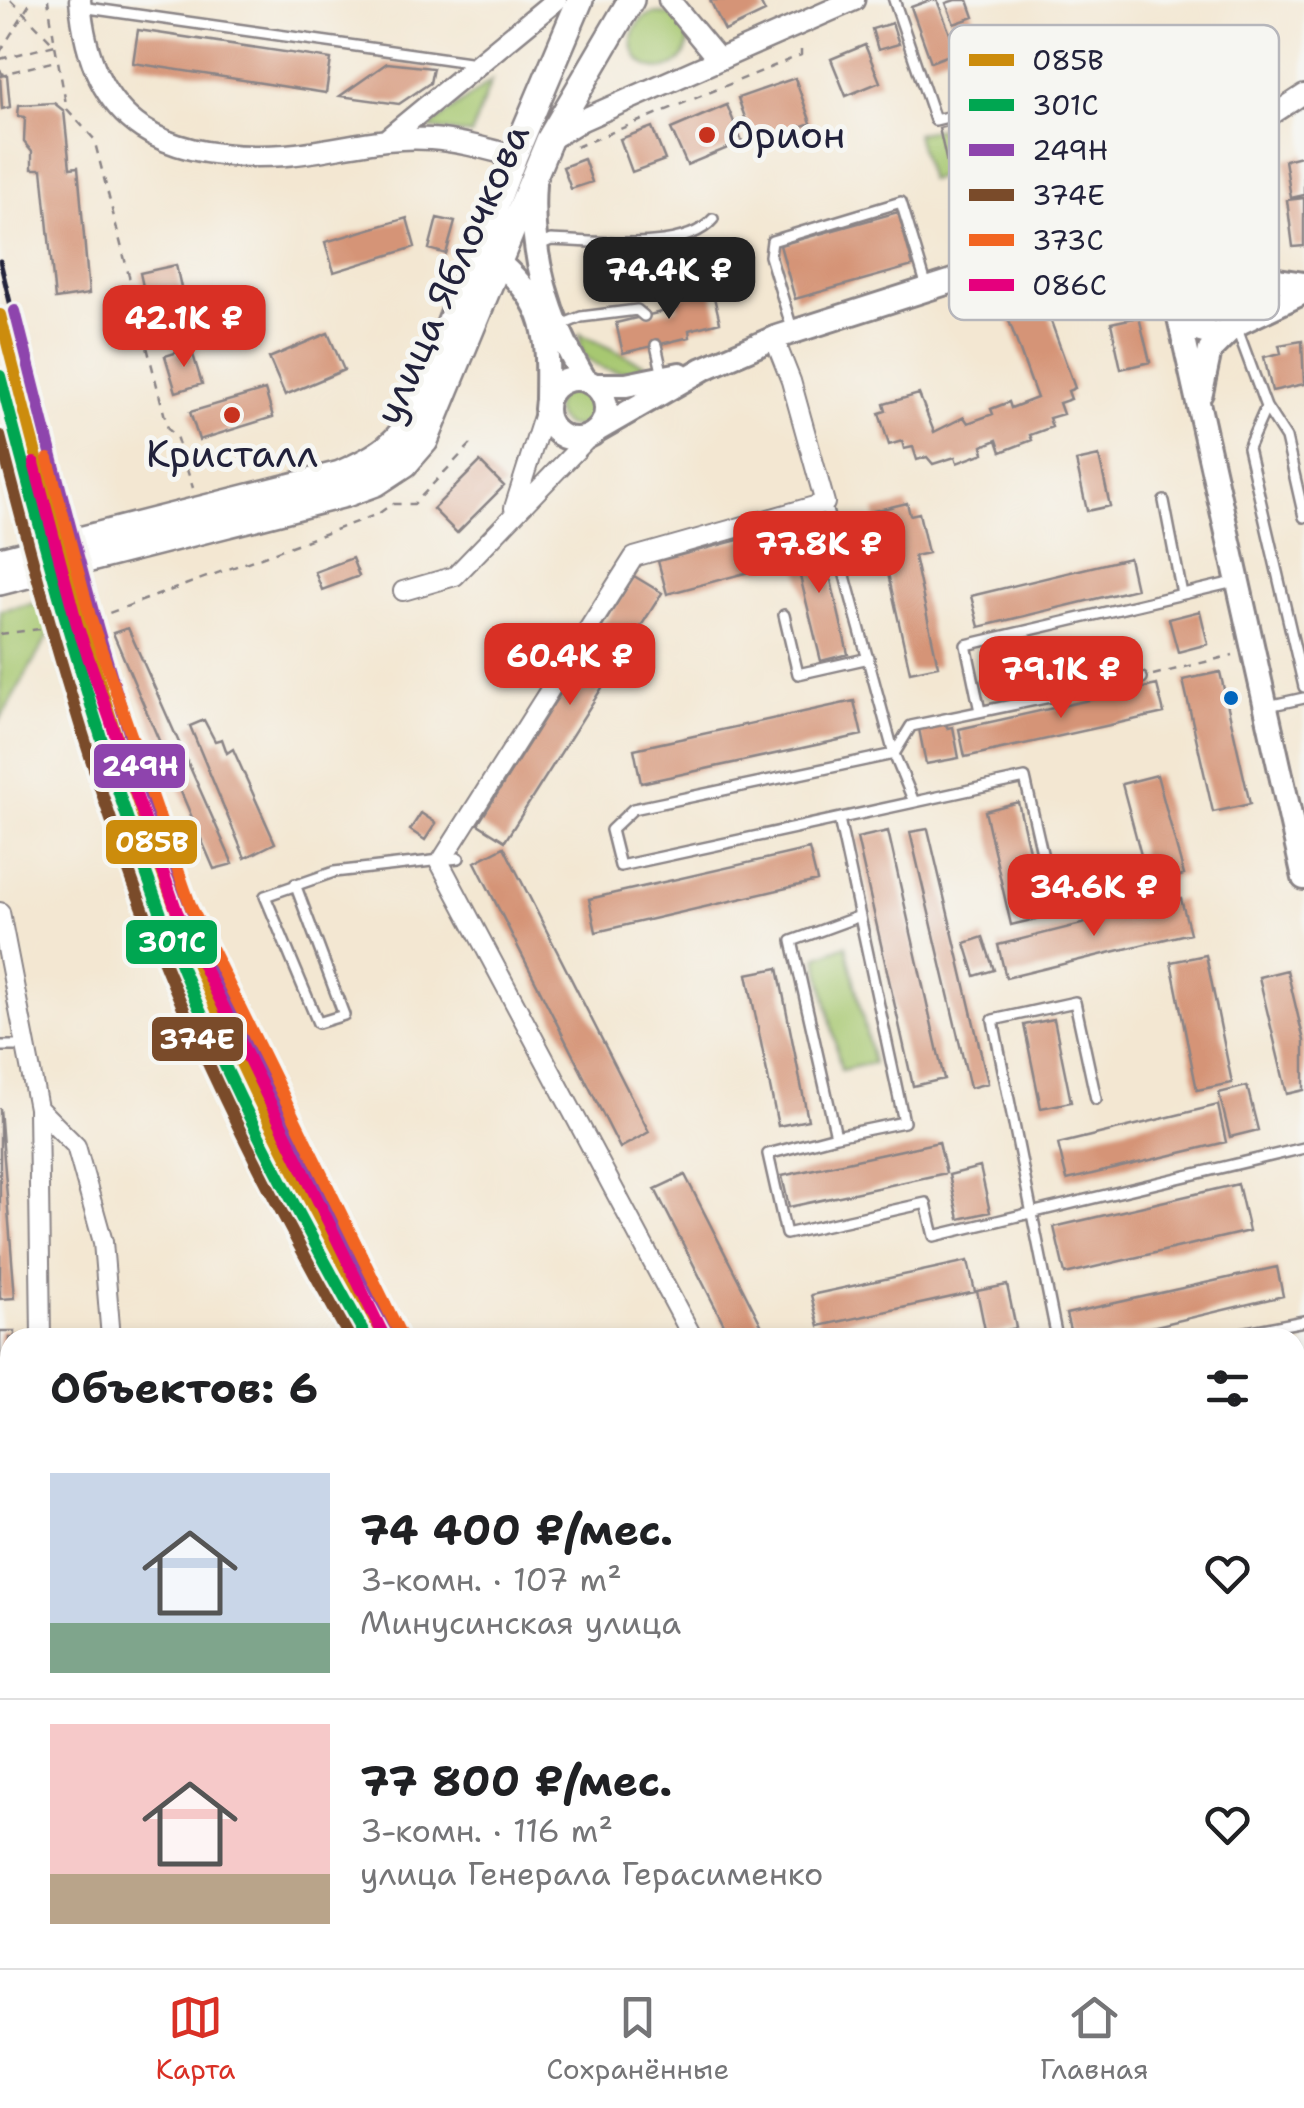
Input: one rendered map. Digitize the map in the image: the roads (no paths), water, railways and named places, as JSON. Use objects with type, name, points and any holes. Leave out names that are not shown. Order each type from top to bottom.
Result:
[{"type":"main road","name":"улица Яблочкова","points":[[106,545],[346,494],[376,483],[405,464],[438,416],[499,263],[525,163],[580,0]]},
{"type":"main road","name":"улица Яблочкова","points":[[106,545],[340,474],[391,449],[408,428],[525,163],[558,145],[631,0]]},
{"type":"main road","points":[[525,163],[535,248],[556,327],[606,406],[596,432]]},
{"type":"main road","points":[[499,263],[531,294],[547,339],[549,423],[561,435],[577,439],[596,432],[702,369],[784,335],[949,282]]},
{"type":"main road","points":[[1279,280],[1304,284]]},
{"type":"main road","points":[[1279,304],[1304,292]]},
{"type":"main road","points":[[487,294],[531,294]]},
{"type":"main road","points":[[1179,320],[1304,878]]},
{"type":"main road","points":[[1185,320],[1206,332],[1248,320]]},
{"type":"main road","points":[[1200,412],[1205,360],[1241,320]]},
{"type":"main road","points":[[546,403],[558,384],[663,378],[702,369]]},
{"type":"main road","points":[[11,569],[106,545]]},
{"type":"street","points":[[386,140],[556,0]]},
{"type":"street","points":[[669,0],[718,59]]},
{"type":"street","points":[[558,145],[582,120],[854,0]]},
{"type":"street","points":[[80,4],[96,80],[121,114],[163,144],[243,156],[289,155],[386,140],[430,138],[525,163]]},
{"type":"street","points":[[1279,113],[1304,94]]},
{"type":"street","points":[[688,1328],[450,861],[634,557],[825,502],[791,381],[784,335]]},
{"type":"street","points":[[512,513],[546,403]]},
{"type":"street","points":[[403,591],[454,576],[596,432]]},
{"type":"street","points":[[0,912],[38,1108],[42,1328]]},
{"type":"street","points":[[38,1108],[76,1146],[103,1242],[110,1328]]},
{"type":"lane","points":[[894,0],[934,120],[949,116]]},
{"type":"lane","points":[[80,4],[479,63]]},
{"type":"lane","points":[[784,335],[770,256],[772,241],[901,202],[928,289]]},
{"type":"lane","points":[[535,248],[551,240],[663,242],[706,228],[713,219]]},
{"type":"lane","points":[[556,327],[636,310],[644,316]]},
{"type":"lane","points":[[1236,326],[1266,407],[1286,438],[1304,517]]},
{"type":"lane","points":[[656,345],[663,378]]},
{"type":"lane","points":[[1266,407],[1248,448],[1304,687]]},
{"type":"lane","points":[[1164,501],[1182,594]]},
{"type":"lane","points":[[825,502],[894,754],[914,802]]},
{"type":"lane","points":[[980,711],[966,644],[1236,581]]},
{"type":"lane","points":[[784,615],[798,674],[869,658]]},
{"type":"lane","points":[[1050,888],[1025,778],[620,866],[611,830],[634,809],[894,754],[911,726],[1142,678]]},
{"type":"lane","points":[[1265,707],[1304,698]]},
{"type":"lane","points":[[839,819],[904,1122],[768,1154],[786,1234],[926,1202],[934,1236],[1304,1148]]},
{"type":"lane","points":[[295,884],[344,1014],[318,1023],[265,896],[295,884],[334,872],[450,861]]},
{"type":"lane","points":[[836,1136],[792,941],[860,916]]},
{"type":"lane","points":[[1055,1328],[993,1020],[1076,1002],[1096,1100]]},
{"type":"lane","points":[[0,1046],[26,1046]]},
{"type":"lane","points":[[1275,1328],[1304,1322]]},
{"type":"railway","points":[[0,261],[48,459]]},
{"type":"place","name":"Орион","points":[[707,135]]},
{"type":"place","name":"Кристалл","points":[[232,415]]}]
